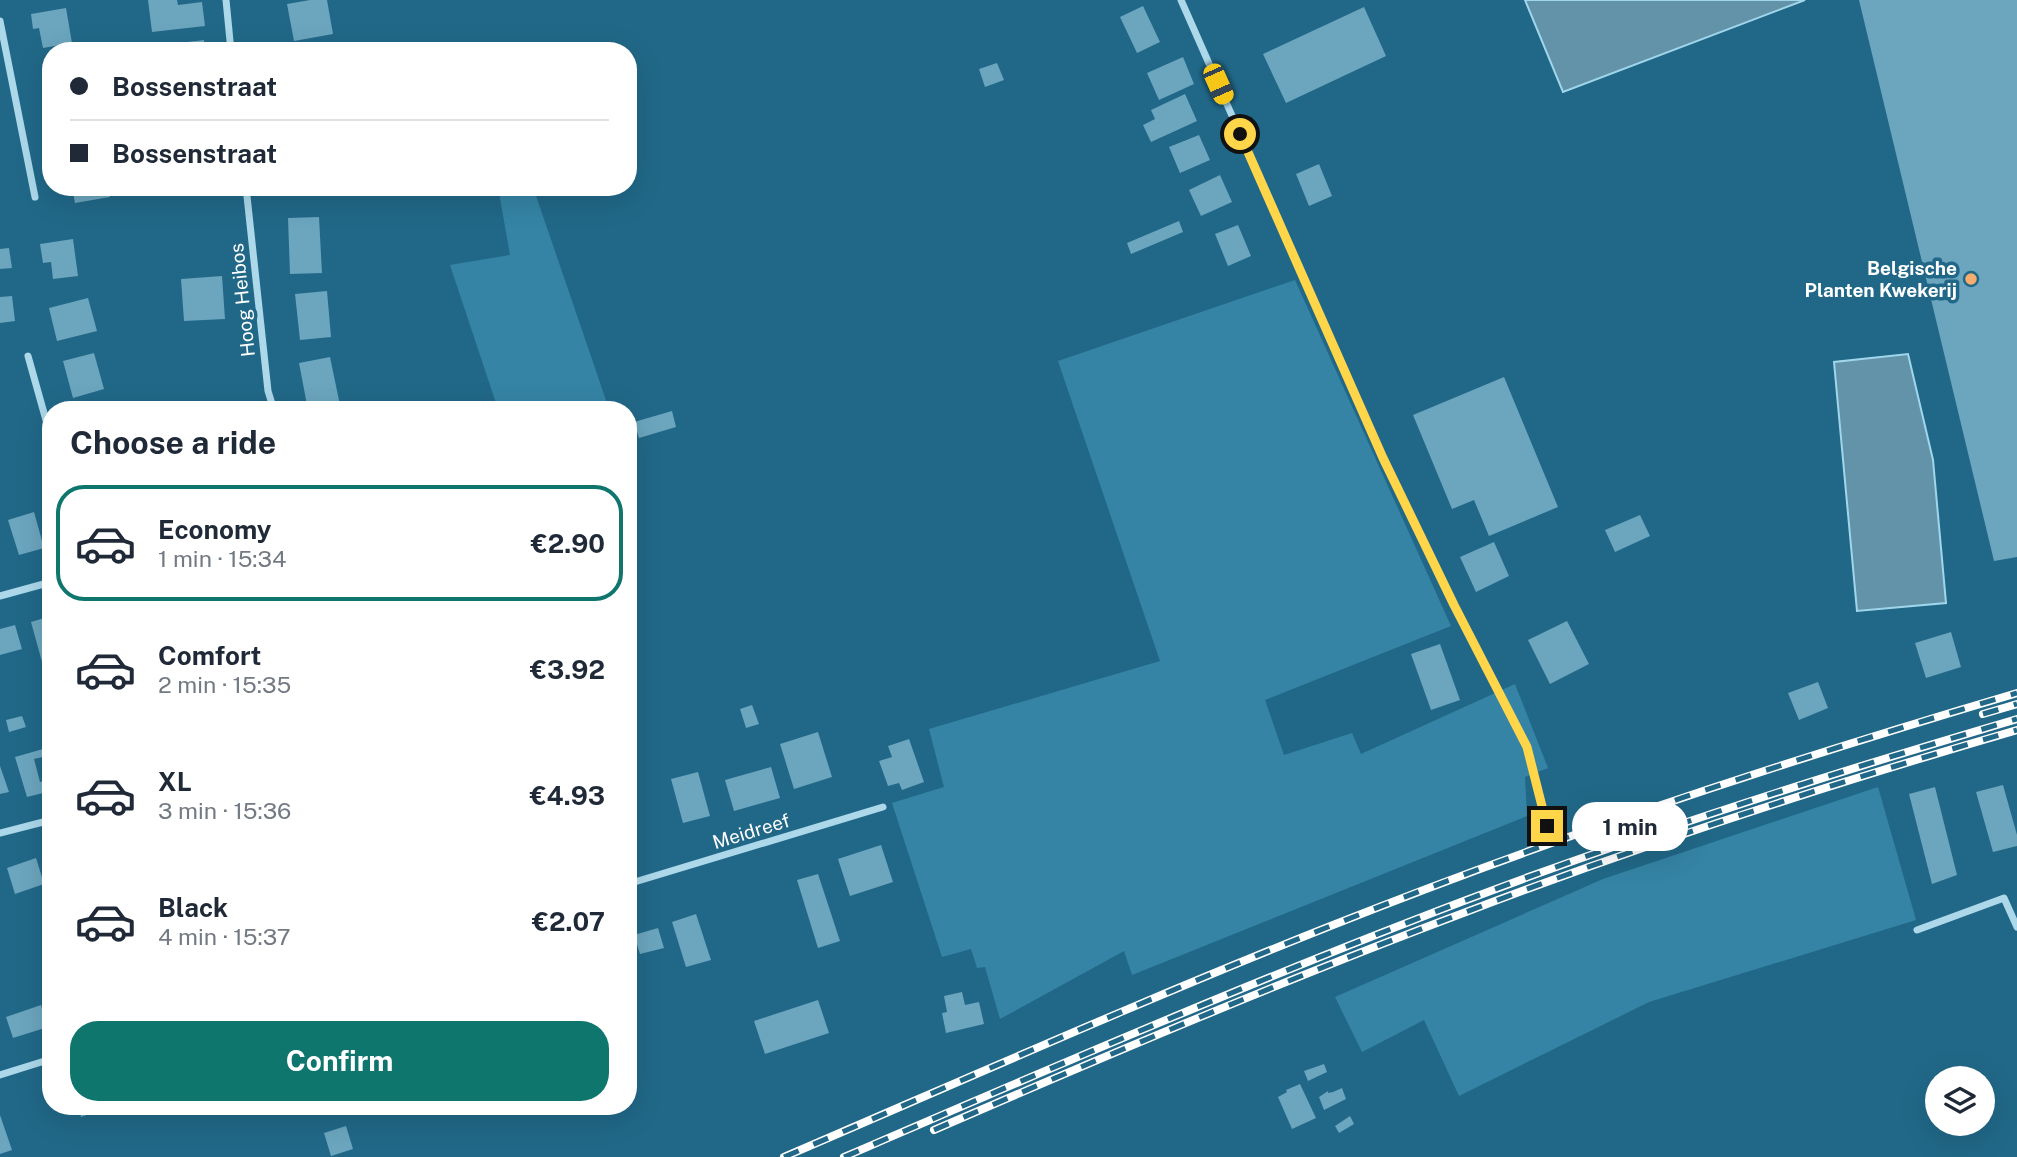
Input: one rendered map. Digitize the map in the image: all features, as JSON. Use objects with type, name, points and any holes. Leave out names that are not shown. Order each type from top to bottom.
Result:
[{"type":"street","points":[[226,0],[230,42]]},
{"type":"street","points":[[1181,0],[1383,458],[1527,747],[1547,826]]},
{"type":"street","points":[[0,20],[35,197]]},
{"type":"street","name":"Hoog Heibos","points":[[247,196],[271,401]]},
{"type":"street","points":[[28,356],[42,406]]},
{"type":"street","points":[[0,596],[42,584]]},
{"type":"street","name":"Meidreef","points":[[637,881],[883,807]]},
{"type":"street","points":[[0,833],[42,822]]},
{"type":"street","points":[[1917,930],[2004,898],[2017,928]]},
{"type":"street","points":[[0,1075],[42,1062]]},
{"type":"shaded area","points":[[1525,0],[1805,0],[1563,92]]},
{"type":"shaded area","points":[[500,196],[536,196],[606,401],[495,401],[450,265],[510,255]]},
{"type":"shaded area","points":[[1295,280],[1451,626],[1265,700],[1284,755],[1352,733],[1361,754],[1515,684],[1548,768],[1525,777],[1527,816],[1132,975],[1124,951],[1000,1019],[985,967],[977,968],[971,949],[942,957],[892,803],[944,787],[929,729],[1160,661],[1058,361]]},
{"type":"shaded area","points":[[1908,354],[1933,460],[1946,603],[1857,611],[1834,362]]},
{"type":"shaded area","points":[[1878,787],[1916,920],[1649,1002],[1459,1096],[1424,1020],[1362,1052],[1335,997],[1603,879]]},
{"type":"building","points":[[148,0],[177,0],[178,5],[202,2],[205,26],[152,32]]},
{"type":"building","points":[[327,0],[333,34],[294,41],[287,4]]},
{"type":"building","name":"Belgische Planten Kwekerij","points":[[1859,0],[2017,0],[2017,557],[1994,561]]},
{"type":"building","points":[[1143,6],[1160,42],[1137,53],[1120,17]]},
{"type":"building","points":[[1364,7],[1386,56],[1286,103],[1263,54]]},
{"type":"building","points":[[66,8],[72,42],[42,43],[39,28],[33,29],[31,14]]},
{"type":"building","points":[[1183,57],[1194,84],[1159,100],[1147,73]]},
{"type":"building","points":[[997,63],[1004,80],[985,87],[979,69]]},
{"type":"building","points":[[1185,94],[1197,121],[1151,142],[1143,125],[1155,119],[1151,110]]},
{"type":"building","points":[[1199,135],[1210,160],[1180,173],[1169,147]]},
{"type":"building","points":[[1319,164],[1332,196],[1309,206],[1296,174]]},
{"type":"building","points":[[1220,175],[1232,202],[1201,216],[1189,190]]},
{"type":"building","points":[[74,196],[110,197],[75,203]]},
{"type":"building","points":[[319,217],[322,273],[290,274],[288,218]]},
{"type":"building","points":[[1179,221],[1183,232],[1131,254],[1127,243]]},
{"type":"building","points":[[1238,225],[1251,256],[1228,266],[1215,234]]},
{"type":"building","points":[[73,239],[78,276],[53,279],[51,262],[43,263],[40,244]]},
{"type":"building","points":[[9,248],[12,268],[0,269],[0,249]]},
{"type":"building","points":[[222,276],[225,319],[184,321],[181,279]]},
{"type":"building","points":[[327,291],[331,337],[300,340],[295,294]]},
{"type":"building","points":[[12,296],[15,321],[0,323],[0,297]]},
{"type":"building","points":[[88,298],[97,331],[57,341],[49,308]]},
{"type":"building","points":[[94,353],[104,389],[73,398],[63,361]]},
{"type":"building","points":[[330,357],[339,401],[306,401],[299,363]]},
{"type":"building","points":[[1504,377],[1558,507],[1489,536],[1474,500],[1452,509],[1413,415]]},
{"type":"building","points":[[672,411],[676,427],[639,438],[637,421]]},
{"type":"building","points":[[34,512],[42,549],[19,555],[8,520]]},
{"type":"building","points":[[1640,515],[1650,536],[1615,552],[1605,530]]},
{"type":"building","points":[[1494,542],[1509,576],[1476,592],[1460,557]]},
{"type":"building","points":[[42,619],[42,662],[31,622]]},
{"type":"building","points":[[1567,621],[1589,664],[1550,684],[1528,640]]},
{"type":"building","points":[[15,625],[22,649],[0,655],[0,629]]},
{"type":"building","points":[[1951,632],[1961,667],[1926,678],[1915,643]]},
{"type":"building","points":[[1440,644],[1460,700],[1431,710],[1411,654]]},
{"type":"building","points":[[1818,682],[1828,708],[1799,720],[1788,693]]},
{"type":"building","points":[[752,705],[759,724],[746,728],[740,709]]},
{"type":"building","points":[[22,716],[26,727],[9,732],[6,720]]},
{"type":"building","points":[[818,732],[832,777],[794,789],[780,744]]},
{"type":"building","points":[[909,739],[924,782],[902,790],[899,783],[888,786],[879,761],[892,757],[888,746]]},
{"type":"building","points":[[42,749],[42,757],[34,759],[42,781],[42,793],[27,797],[15,757]]},
{"type":"building","points":[[0,766],[9,792],[0,794]]},
{"type":"building","points":[[771,767],[780,798],[734,811],[725,780]]},
{"type":"building","points":[[698,772],[710,816],[683,823],[671,779]]},
{"type":"building","points":[[2003,785],[2017,835],[2017,846],[1993,852],[1976,792]]},
{"type":"building","points":[[1935,787],[1957,875],[1932,884],[1909,794]]},
{"type":"building","points":[[881,845],[893,882],[850,896],[838,859]]},
{"type":"building","points":[[36,858],[42,885],[15,894],[7,868]]},
{"type":"building","points":[[818,874],[840,941],[818,948],[797,880]]},
{"type":"building","points":[[696,914],[711,960],[686,967],[672,922]]},
{"type":"building","points":[[658,928],[664,948],[640,954],[637,934]]},
{"type":"building","points":[[962,992],[965,1005],[979,1002],[984,1024],[946,1033],[942,1013],[947,1012],[944,996]]},
{"type":"building","points":[[818,1000],[829,1033],[765,1054],[754,1021]]},
{"type":"building","points":[[41,1005],[42,1029],[13,1038],[6,1017]]},
{"type":"building","points":[[1324,1064],[1327,1072],[1308,1081],[1304,1071]]},
{"type":"building","points":[[1300,1084],[1316,1118],[1292,1129],[1278,1097]]},
{"type":"building","points":[[1342,1088],[1346,1099],[1324,1110],[1319,1097],[1328,1091]]},
{"type":"building","points":[[0,1115],[12,1150],[0,1154]]},
{"type":"building","points":[[1350,1116],[1354,1124],[1339,1133],[1335,1126]]},
{"type":"building","points":[[346,1126],[353,1149],[331,1156],[324,1133]]},
{"type":"railway","points":[[784,1157],[1195,981],[1417,892],[1672,801],[2017,693]]},
{"type":"railway","points":[[1983,714],[2017,704]]},
{"type":"railway","points":[[844,1157],[1228,994],[1461,902],[1737,805],[2017,719]]},
{"type":"railway","points":[[934,1130],[1265,990],[1534,887],[1740,815],[2017,730]]},
{"type":"place","name":"Belgische Planten Kwekerij","points":[[1971,279]]},
{"type":"route","points":[[1240,134],[1383,458],[1527,747],[1547,826]]}]
